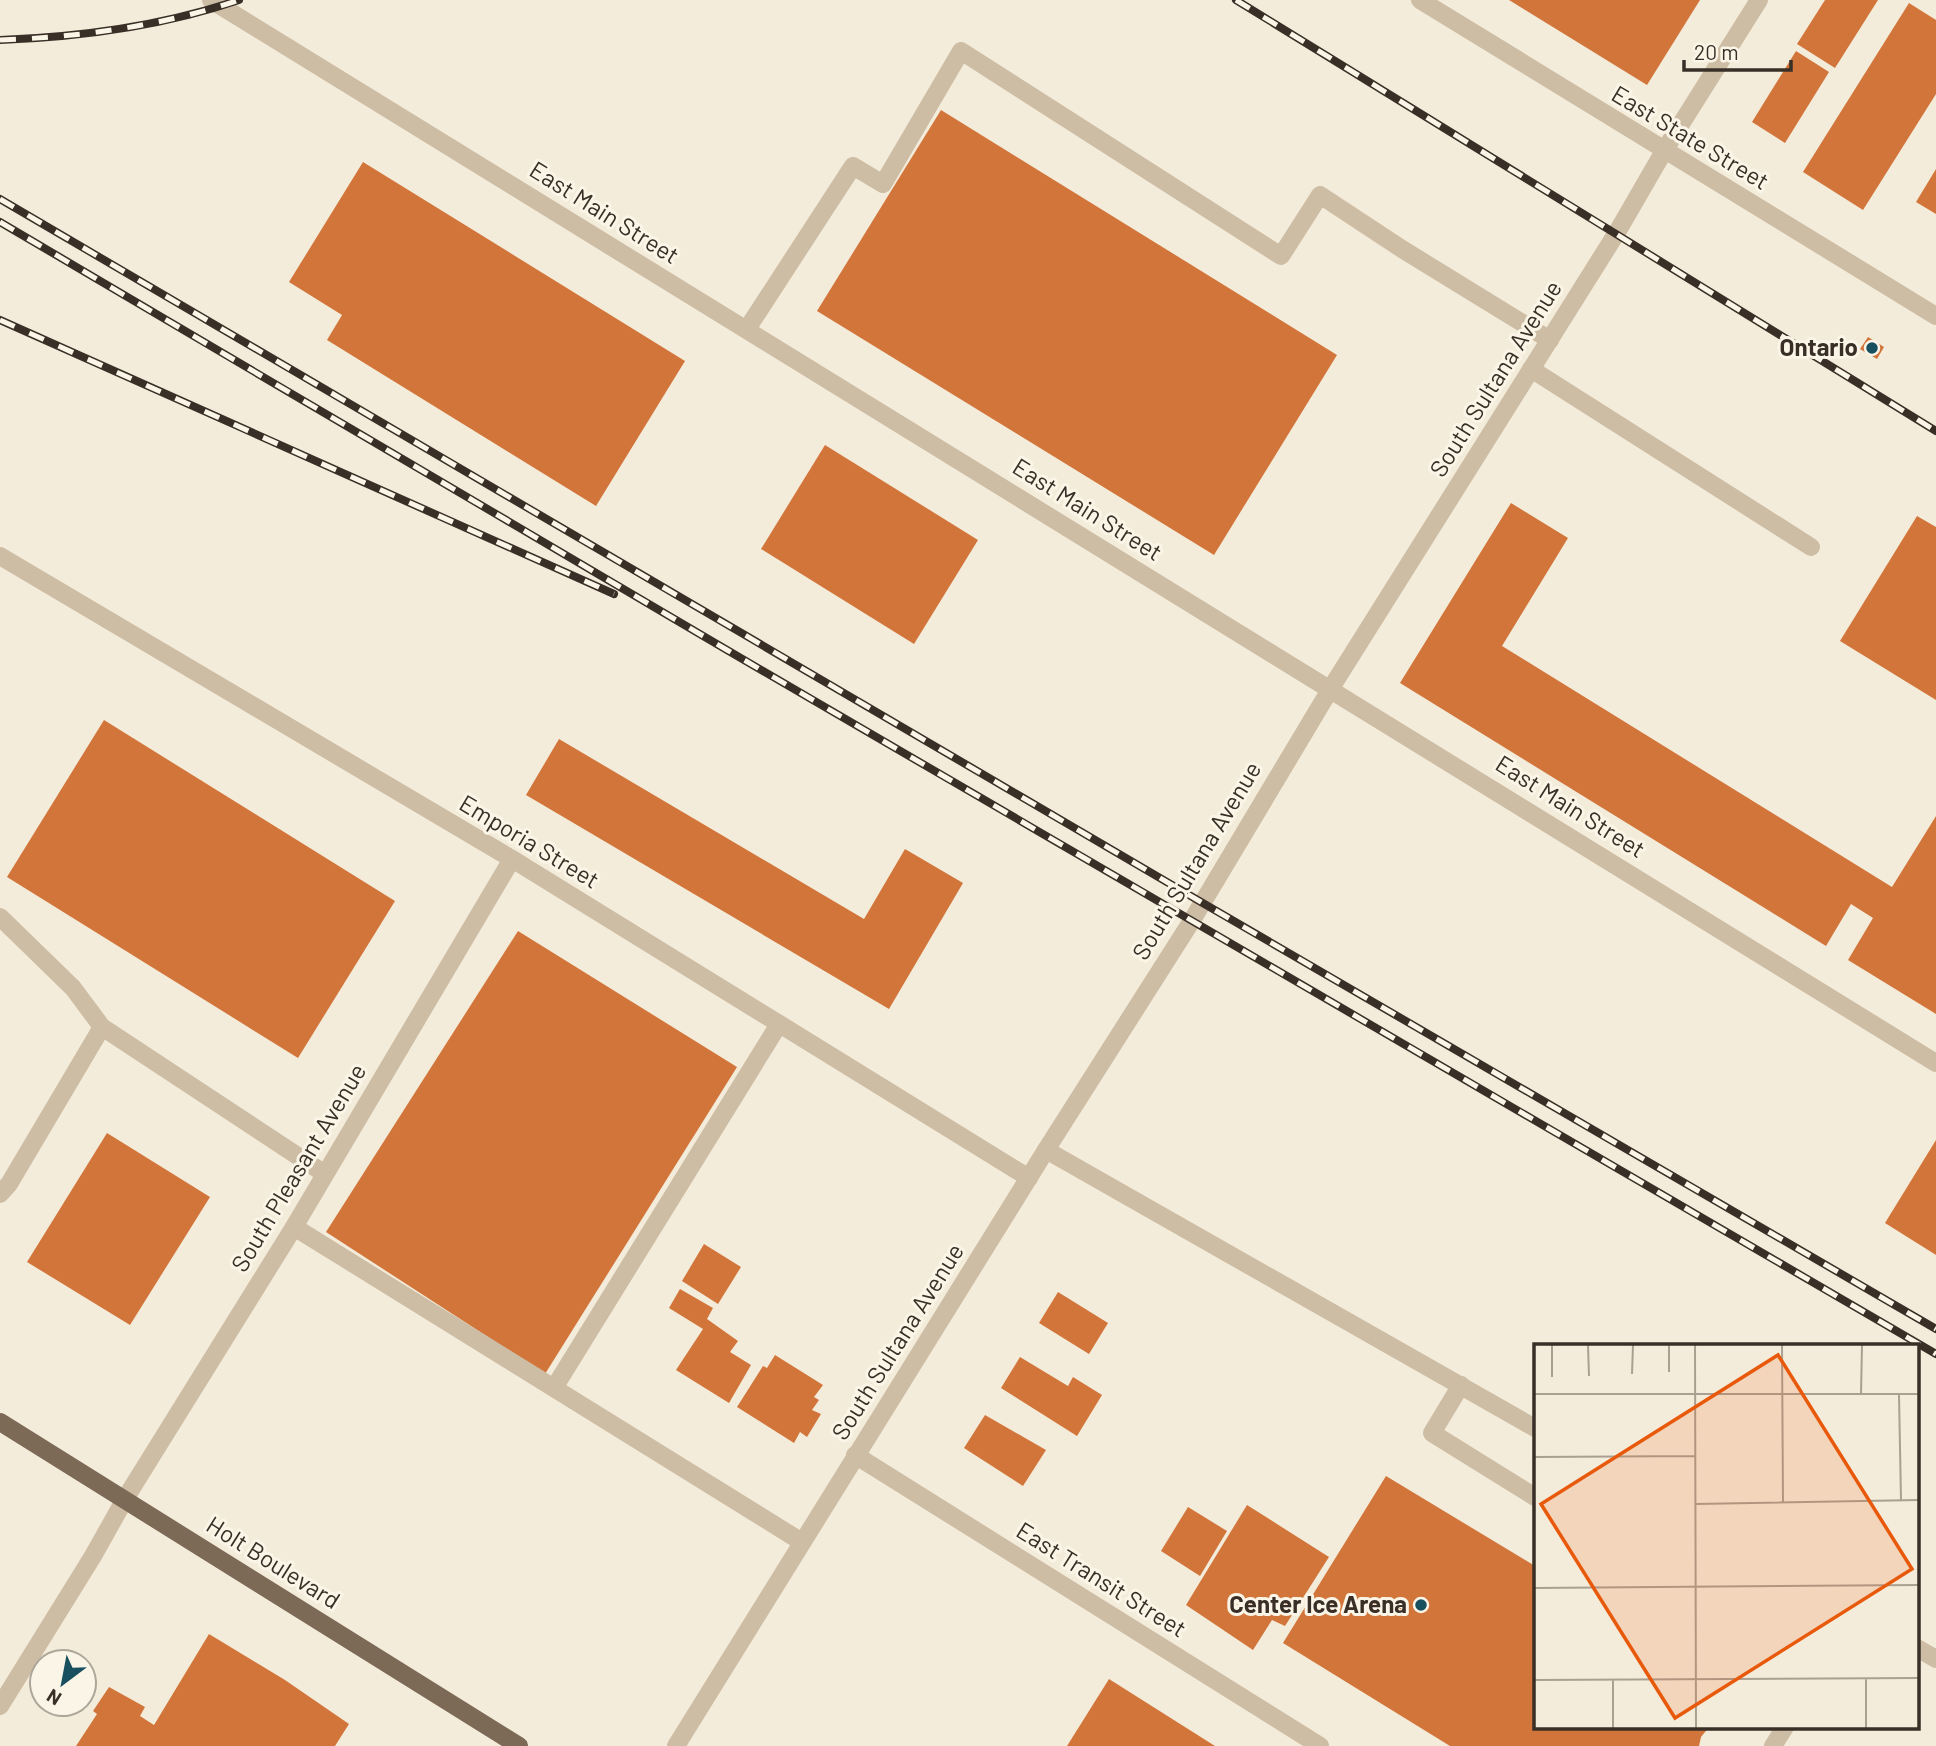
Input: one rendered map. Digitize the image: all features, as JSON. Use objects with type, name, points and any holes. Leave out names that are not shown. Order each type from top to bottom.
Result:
[{"type":"main road","name":"Holt Boulevard","points":[[0,1422],[519,1746]]},
{"type":"street","name":"East Main Street","points":[[211,0],[1936,1063]]},
{"type":"street","name":"East State Street","points":[[1420,0],[1936,316]]},
{"type":"street","name":"South Sultana Avenue","points":[[676,1746],[1046,1150],[1191,922],[1331,688],[1616,234],[1664,150],[1759,0]]},
{"type":"street","points":[[747,329],[853,166],[883,184],[961,51],[1281,256],[1320,195],[1550,340]]},
{"type":"street","points":[[1531,369],[1811,547]]},
{"type":"street","name":"Emporia Street","points":[[0,556],[512,859],[1029,1178]]},
{"type":"street","name":"South Pleasant Avenue","points":[[0,1706],[293,1227],[512,859]]},
{"type":"street","points":[[0,917],[74,988],[102,1027],[325,1174]]},
{"type":"street","points":[[554,1388],[779,1024]]},
{"type":"street","points":[[0,1194],[9,1184],[102,1027]]},
{"type":"street","points":[[1046,1150],[1534,1428]]},
{"type":"street","points":[[293,1227],[802,1542]]},
{"type":"street","points":[[1461,1385],[1432,1433],[1534,1496]]},
{"type":"street","name":"East Transit Street","points":[[856,1455],[1320,1746]]},
{"type":"street","points":[[1918,1649],[1936,1660]]},
{"type":"street","points":[[1773,1746],[1784,1728]]},
{"type":"building","points":[[1509,0],[1700,0],[1647,85]]},
{"type":"building","points":[[1825,0],[1878,0],[1835,68],[1797,44]]},
{"type":"building","points":[[1909,3],[1936,20],[1936,94],[1863,210],[1803,172]]},
{"type":"building","points":[[1796,51],[1829,72],[1785,143],[1752,122]]},
{"type":"building","points":[[941,110],[1337,355],[1214,555],[817,311]]},
{"type":"building","points":[[363,162],[685,361],[596,506],[327,340],[342,315],[289,282]]},
{"type":"building","points":[[1936,169],[1936,214],[1916,202]]},
{"type":"building","name":"Ontario","points":[[1868,337],[1884,347],[1877,359],[1860,349]]},
{"type":"building","points":[[825,445],[978,540],[914,644],[761,549]]},
{"type":"building","points":[[1511,503],[1568,538],[1502,646],[1892,887],[1936,816],[1936,1014],[1848,960],[1873,918],[1851,904],[1826,946],[1400,683]]},
{"type":"building","points":[[1917,516],[1936,527],[1936,700],[1840,641]]},
{"type":"building","points":[[104,720],[395,901],[298,1058],[7,877]]},
{"type":"building","points":[[559,739],[864,919],[905,849],[963,883],[889,1009],[526,795]]},
{"type":"building","points":[[518,931],[737,1067],[545,1374],[326,1232]]},
{"type":"building","points":[[107,1133],[210,1197],[130,1325],[27,1262]]},
{"type":"building","points":[[1936,1140],[1936,1255],[1885,1223]]},
{"type":"building","points":[[704,1244],[741,1267],[718,1304],[682,1281]]},
{"type":"building","points":[[680,1289],[713,1308],[707,1319],[738,1341],[730,1352],[751,1365],[729,1403],[676,1370],[703,1329],[669,1308]]},
{"type":"building","points":[[1058,1292],[1108,1323],[1089,1354],[1039,1323]]},
{"type":"building","points":[[775,1355],[823,1385],[814,1397],[819,1400],[812,1410],[821,1414],[807,1437],[800,1432],[794,1443],[737,1407],[763,1366],[767,1368]]},
{"type":"building","points":[[1020,1357],[1068,1386],[1073,1377],[1102,1395],[1077,1436],[1001,1388]]},
{"type":"building","points":[[985,1415],[1046,1450],[1023,1486],[964,1448]]},
{"type":"building","name":"Center Ice Arena","points":[[1386,1476],[1534,1565],[1534,1728],[1708,1728],[1701,1737],[1699,1746],[1450,1746],[1283,1643]]},
{"type":"building","points":[[1247,1505],[1329,1557],[1285,1626],[1272,1620],[1253,1650],[1186,1605]]},
{"type":"building","points":[[1188,1507],[1227,1531],[1200,1576],[1161,1551]]},
{"type":"building","points":[[209,1634],[285,1680],[349,1724],[335,1746],[76,1746],[94,1718],[98,1718],[98,1704],[109,1687],[145,1707],[140,1716],[154,1725]]},
{"type":"building","points":[[1109,1679],[1215,1746],[1067,1746]]},
{"type":"railway","points":[[0,40],[121,29],[181,17],[239,0]]},
{"type":"railway","points":[[1236,0],[1936,431]]},
{"type":"railway","points":[[0,199],[1936,1329]]},
{"type":"railway","points":[[0,222],[727,650],[1936,1354]]},
{"type":"railway","points":[[0,320],[614,594]]},
{"type":"place","name":"Ontario","points":[[1872,348]]},
{"type":"place","name":"Center Ice Arena","points":[[1421,1605]]}]
